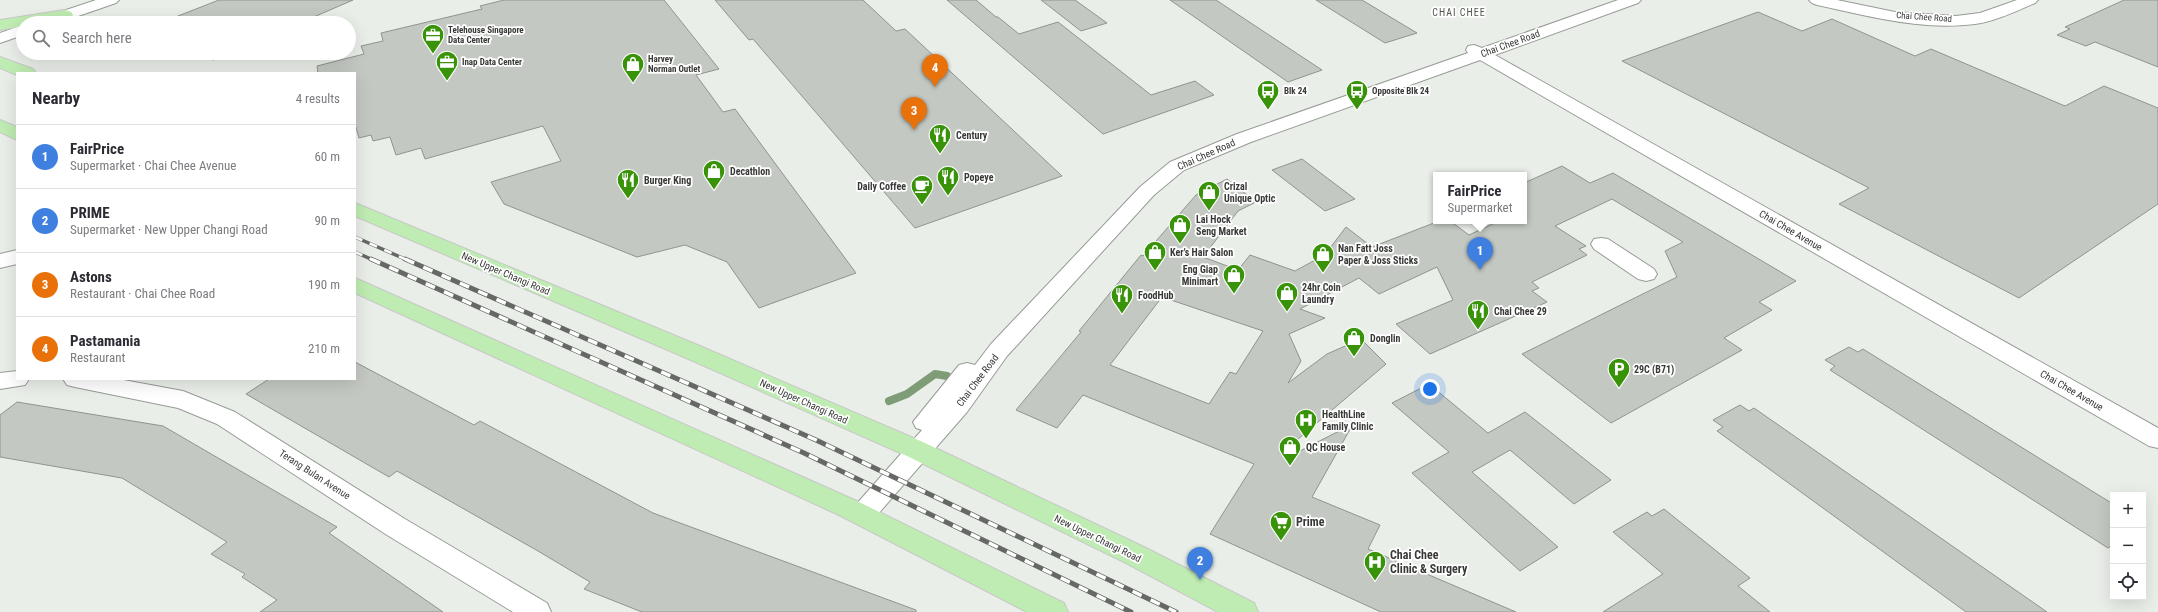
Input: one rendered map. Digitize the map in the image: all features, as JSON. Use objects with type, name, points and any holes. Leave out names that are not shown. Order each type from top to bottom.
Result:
[{"type":"main road","points":[[58,16],[65,15]]},
{"type":"main road","points":[[0,25],[16,23]]},
{"type":"main road","points":[[0,62],[25,72]]},
{"type":"main road","points":[[0,125],[16,133]]},
{"type":"main road","name":"New Upper Changi Road","points":[[356,209],[912,448],[1012,496],[1244,612]]},
{"type":"main road","points":[[356,285],[856,512],[1054,612]]},
{"type":"street","points":[[62,16],[111,0]]},
{"type":"street","name":"Chai Chee Road","points":[[1477,52],[1616,0]]},
{"type":"street","name":"Chai Chee Road","points":[[856,512],[912,448],[988,346],[1138,188],[1169,162],[1237,133],[1633,0]]},
{"type":"street","name":"Chai Chee Road","points":[[1817,0],[1897,16],[1953,20],[1976,19],[2030,0]]},
{"type":"street","name":"Chai Chee Road","points":[[1840,0],[1910,11],[1941,13],[1977,9],[1999,0]]},
{"type":"street","points":[[0,38],[16,32]]},
{"type":"street","name":"Chai Chee Avenue","points":[[1477,52],[2158,439]]},
{"type":"street","points":[[1601,244],[1646,274]]},
{"type":"street","points":[[0,261],[16,257]]},
{"type":"street","points":[[0,381],[16,379]]},
{"type":"street","name":"Terang Bulan Avenue","points":[[80,380],[184,400],[226,418],[396,527],[537,612]]},
{"type":"building","points":[[219,0],[353,0],[316,16],[178,16]]},
{"type":"building","points":[[504,0],[664,0],[719,69],[696,75],[723,112],[735,109],[856,273],[759,308],[727,262],[685,245],[637,257],[504,204],[491,182],[561,161],[543,126],[425,159],[421,148],[396,155],[390,137],[373,141],[371,135],[359,138],[356,128],[356,72],[318,72],[317,66],[340,60],[356,60],[356,56],[364,54],[361,46],[383,41],[381,33],[482,9],[480,6]]},
{"type":"building","points":[[715,0],[863,0],[896,31],[905,29],[1062,176],[915,228],[753,39],[749,40]]},
{"type":"building","points":[[947,0],[976,0],[1019,34],[1058,22],[1151,95],[1195,81],[1214,95],[1103,134]]},
{"type":"building","points":[[1041,0],[1075,0],[1107,23],[1081,31]]},
{"type":"building","points":[[1170,0],[1216,0],[1322,70],[1288,82]]},
{"type":"building","points":[[1316,0],[1362,0],[1417,33],[1385,43]]},
{"type":"building","points":[[2124,0],[2158,0],[2158,67],[2095,42],[2086,46],[2057,35],[2070,29],[2065,27]]},
{"type":"building","points":[[1758,12],[1802,31],[1832,19],[1915,56],[1931,49],[2065,106],[2104,86],[2158,108],[2158,204],[2019,298],[1839,204],[1869,188],[1622,61]]},
{"type":"building","points":[[1302,159],[1355,199],[1325,211],[1272,170]]},
{"type":"building","points":[[1562,166],[1590,183],[1613,173],[1796,281],[1759,302],[1772,310],[1724,338],[1742,350],[1611,423],[1522,354],[1677,277],[1665,251],[1683,242],[1612,199],[1555,226],[1586,246],[1579,249],[1587,255],[1532,282],[1539,288],[1532,291],[1547,302],[1430,354],[1396,324],[1453,300],[1437,267],[1379,294],[1359,278],[1300,309],[1325,318],[1289,334],[1301,361],[1288,383],[1327,354],[1361,339],[1386,364],[1284,451],[1288,457],[1353,424],[1312,497],[1380,525],[1368,549],[1516,612],[1381,612],[1210,534],[1254,464],[1083,395],[1057,428],[1016,410],[1081,332],[1079,331],[1141,255],[1143,256],[1196,195],[1227,179],[1256,202],[1238,211],[1203,257],[1238,270],[1250,255],[1295,271],[1328,253],[1327,252],[1346,227],[1372,247],[1433,223],[1454,224],[1469,235],[1493,224],[1527,224],[1527,182]],"holes":[[[1162,297],[1263,331],[1236,374],[1230,372],[1209,404],[1110,365]]]},
{"type":"building","points":[[1849,347],[1858,352],[1863,349],[2110,502],[2110,547],[2108,548],[1830,370],[1835,366],[1825,360]]},
{"type":"building","points":[[356,363],[474,425],[480,421],[653,513],[916,610],[916,612],[642,612],[584,589],[590,582],[538,551],[397,471],[389,477],[246,394],[267,380],[356,380]]},
{"type":"building","points":[[1429,384],[1488,433],[1525,412],[1611,480],[1574,504],[1510,450],[1472,472],[1558,547],[1520,571],[1412,473],[1449,452],[1392,403]]},
{"type":"building","points":[[17,402],[163,426],[337,527],[329,533],[443,612],[260,612],[277,600],[242,577],[245,574],[211,554],[227,542],[122,478],[0,457],[0,415]]},
{"type":"building","points":[[1740,405],[1749,411],[1754,408],[2047,612],[1966,612],[1717,431],[1723,427],[1713,420]]},
{"type":"building","points":[[1664,509],[1750,578],[1738,586],[1770,612],[1603,612],[1663,574],[1613,532],[1647,512],[1652,516]]},
{"type":"waterway","points":[[889,401],[907,394],[935,374],[947,376]]},
{"type":"railway","points":[[356,237],[407,260]]},
{"type":"railway","points":[[356,252],[373,260]]},
{"type":"railway","points":[[371,259],[804,453],[1131,612]]},
{"type":"railway","points":[[405,259],[816,440],[1176,612]]},
{"type":"place","name":"Telehouse Singapore Data Center","points":[[433,54]]},
{"type":"place","name":"Inap Data Center","points":[[447,82]]},
{"type":"place","name":"Harvey Norman Outlet","points":[[633,84]]},
{"type":"place","name":"Pastamania","points":[[935,87]]},
{"type":"place","name":"Blk 24","points":[[1268,110]]},
{"type":"place","name":"Opposite Blk 24","points":[[1357,110]]},
{"type":"place","name":"Astons","points":[[914,130]]},
{"type":"place","name":"Century","points":[[940,154]]},
{"type":"place","name":"Decathlon","points":[[714,190]]},
{"type":"place","name":"Popeye","points":[[948,196]]},
{"type":"place","name":"Burger King","points":[[628,200]]},
{"type":"place","name":"Daily Coffee","points":[[922,206]]},
{"type":"place","name":"Crizal Unique Optic","points":[[1209,212]]},
{"type":"place","name":"Lai Hock Seng Market","points":[[1180,244]]},
{"type":"place","name":"FairPrice","points":[[1480,270]]},
{"type":"place","name":"Ker’s Hair Salon","points":[[1155,272]]},
{"type":"place","name":"Nan Fatt Joss Paper & Joss Sticks","points":[[1323,274]]},
{"type":"place","name":"Eng Giap Minimart","points":[[1234,294]]},
{"type":"place","name":"24hr Coin Laundry","points":[[1287,312]]},
{"type":"place","name":"FoodHub","points":[[1122,314]]},
{"type":"place","name":"Chai Chee 29","points":[[1478,330]]},
{"type":"place","name":"Donglin","points":[[1354,358]]},
{"type":"place","name":"29C (B71)","points":[[1619,388]]},
{"type":"place","name":"HealthLine Family Clinic","points":[[1306,440]]},
{"type":"place","name":"QC House","points":[[1290,466]]},
{"type":"place","name":"Prime","points":[[1281,542]]},
{"type":"place","name":"PRIME","points":[[1200,580]]},
{"type":"place","name":"Chai Chee Clinic & Surgery","points":[[1375,582]]},
{"type":"district","name":"CHAI CHEE","points":[[1459,12]]}]
